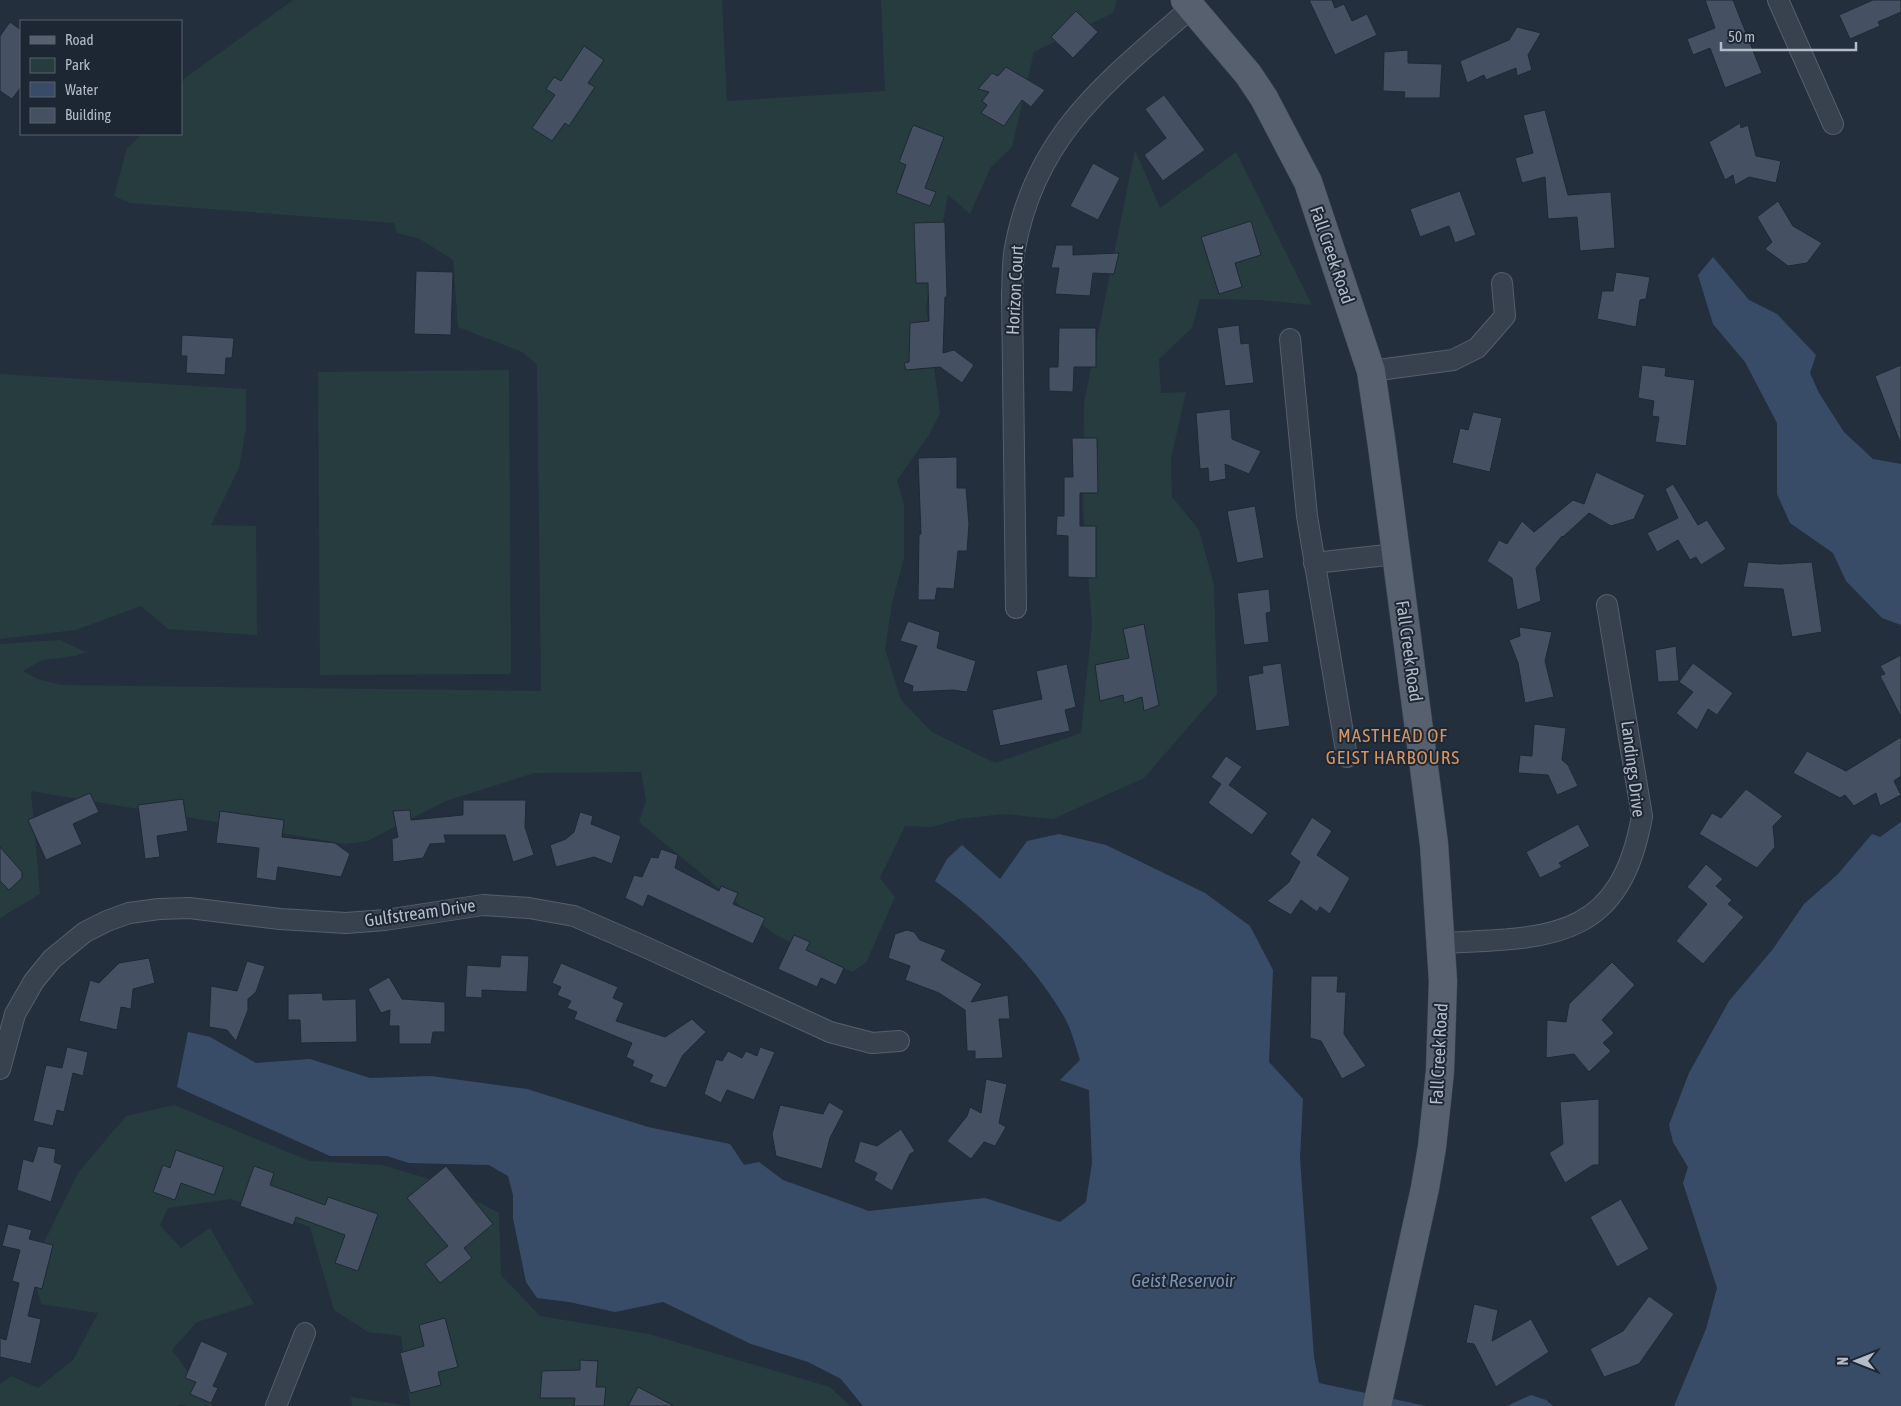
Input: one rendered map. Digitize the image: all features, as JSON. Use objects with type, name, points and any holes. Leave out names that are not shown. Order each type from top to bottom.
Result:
[{"type":"main road","name":"Fall Creek Road","points":[[1188,4],[1248,74],[1264,98],[1308,182],[1371,371],[1396,554],[1434,844],[1442,944],[1442,1046],[1432,1147],[1377,1406]]},
{"type":"street","points":[[1778,0],[1833,124]]},
{"type":"street","name":"Horizon Court","points":[[1016,608],[1012,294],[1014,250],[1021,220],[1044,160],[1085,104],[1188,4]]},
{"type":"street","points":[[1371,371],[1453,360],[1477,348],[1505,316],[1502,283]]},
{"type":"street","points":[[1290,339],[1307,516],[1347,757]]},
{"type":"street","points":[[1314,563],[1396,554]]},
{"type":"street","name":"Landings Drive","points":[[1442,944],[1517,940],[1558,932],[1594,912],[1612,894],[1628,870],[1637,846],[1642,816],[1607,605]]},
{"type":"street","name":"Gulfstream Drive","points":[[0,1069],[15,1014],[34,981],[52,959],[85,932],[107,921],[129,913],[158,908],[190,908],[280,919],[346,923],[385,920],[483,905],[529,908],[574,916],[838,1036],[872,1043],[899,1040]]},
{"type":"street","points":[[276,1406],[305,1333]]},
{"type":"green space","points":[[293,0],[722,0],[727,101],[885,91],[881,0],[1117,0],[1113,13],[1034,52],[1012,147],[991,167],[970,214],[948,195],[926,306],[940,413],[929,435],[897,480],[904,504],[904,558],[892,603],[885,649],[901,700],[932,732],[995,763],[1081,733],[1092,625],[1083,507],[1084,403],[1135,150],[1160,208],[1236,152],[1312,305],[1259,300],[1200,299],[1192,328],[1159,359],[1161,393],[1186,392],[1171,459],[1172,497],[1199,530],[1214,585],[1217,694],[1144,778],[1053,819],[1005,814],[959,819],[932,827],[905,826],[880,878],[895,897],[866,963],[852,972],[774,934],[639,822],[646,801],[641,772],[534,773],[446,801],[367,841],[346,844],[31,791],[40,894],[0,918],[0,644],[60,640],[86,652],[75,656],[42,660],[23,671],[38,679],[62,685],[541,691],[537,365],[522,352],[458,327],[453,260],[420,239],[397,233],[394,223],[130,203],[114,196],[127,148],[141,135],[182,135],[182,83],[185,78]]},
{"type":"green space","points":[[509,370],[511,674],[320,675],[318,372]]},
{"type":"green space","points":[[0,374],[246,389],[246,428],[239,468],[211,525],[256,526],[257,635],[168,629],[141,606],[76,630],[0,639]]},
{"type":"green space","points":[[174,1105],[310,1161],[382,1165],[443,1183],[499,1213],[501,1275],[540,1316],[649,1334],[830,1387],[850,1406],[410,1406],[401,1336],[368,1332],[334,1310],[310,1227],[231,1199],[168,1208],[160,1225],[181,1248],[210,1228],[254,1304],[197,1322],[172,1350],[213,1406],[186,1406],[180,1404],[178,1406],[0,1406],[0,1384],[11,1376],[38,1388],[73,1360],[98,1313],[41,1304],[32,1267],[78,1173],[126,1116]]},
{"type":"green space","points":[[351,1397],[408,1406],[352,1406]]},
{"type":"water","points":[[1713,257],[1749,300],[1777,314],[1816,355],[1810,373],[1819,393],[1844,432],[1873,459],[1901,464],[1901,625],[1882,618],[1846,581],[1833,553],[1790,523],[1777,494],[1777,423],[1745,362],[1713,324],[1698,275]]},
{"type":"water","points":[[1901,822],[1901,1406],[1674,1406],[1706,1329],[1717,1288],[1683,1183],[1688,1167],[1673,1142],[1669,1125],[1689,1073],[1729,1001],[1773,949],[1804,904],[1838,874],[1872,834],[1880,837]]},
{"type":"water","name":"Geist Reservoir","points":[[1059,834],[1106,845],[1205,893],[1250,926],[1273,970],[1269,1062],[1303,1099],[1300,1158],[1314,1357],[1319,1383],[1426,1406],[863,1406],[841,1379],[808,1362],[751,1344],[663,1302],[615,1312],[569,1302],[537,1298],[526,1282],[513,1218],[513,1195],[508,1176],[489,1165],[409,1163],[387,1156],[330,1156],[177,1087],[188,1032],[210,1037],[256,1063],[310,1059],[370,1078],[431,1076],[527,1089],[648,1127],[730,1144],[744,1165],[759,1162],[783,1180],[869,1211],[985,1198],[1060,1222],[1086,1202],[1092,1163],[1089,1090],[1060,1080],[1080,1060],[1072,1035],[1066,1020],[1054,1000],[1025,962],[991,927],[935,881],[947,859],[962,845],[1000,879],[1027,841]]},
{"type":"water","points":[[1531,1395],[1546,1400],[1553,1406],[1507,1406]]},
{"type":"building","points":[[1309,0],[1332,0],[1335,8],[1344,4],[1352,21],[1367,14],[1377,35],[1335,55]]},
{"type":"building","points":[[1705,0],[1733,0],[1762,73],[1725,88],[1710,48],[1693,55],[1687,39],[1715,28]]},
{"type":"building","points":[[1873,0],[1901,0],[1901,12],[1878,22],[1880,26],[1850,39],[1839,15]]},
{"type":"building","points":[[1076,11],[1098,32],[1073,58],[1051,37]]},
{"type":"building","points":[[10,22],[20,29],[20,88],[12,99],[0,91],[0,36]]},
{"type":"building","points":[[1517,27],[1541,33],[1528,55],[1532,70],[1517,76],[1516,68],[1486,80],[1484,75],[1467,83],[1460,61],[1509,40]]},
{"type":"building","points":[[584,46],[604,60],[588,83],[595,87],[569,126],[565,123],[552,141],[532,128],[555,95],[546,89],[554,77],[561,81]]},
{"type":"building","points":[[1408,50],[1408,63],[1442,64],[1440,98],[1404,98],[1405,92],[1383,91],[1384,52]]},
{"type":"building","points":[[1006,67],[1045,90],[1031,107],[1022,100],[1004,126],[981,113],[987,105],[982,101],[989,92],[978,89],[992,73],[998,76]]},
{"type":"building","points":[[1164,95],[1205,150],[1163,181],[1144,155],[1166,138],[1145,109]]},
{"type":"building","points":[[1545,110],[1568,195],[1611,192],[1615,248],[1580,251],[1577,217],[1548,219],[1545,177],[1522,183],[1515,158],[1533,153],[1523,115]]},
{"type":"building","points":[[1740,123],[1741,128],[1748,125],[1756,156],[1781,161],[1776,183],[1749,177],[1735,185],[1733,175],[1725,180],[1709,142]]},
{"type":"building","points":[[913,125],[944,137],[925,188],[936,192],[930,206],[896,193],[906,165],[899,162]]},
{"type":"building","points":[[1093,163],[1120,178],[1098,220],[1070,206]]},
{"type":"building","points":[[1460,191],[1476,235],[1455,243],[1449,226],[1420,237],[1410,209]]},
{"type":"building","points":[[1778,201],[1793,226],[1822,243],[1807,263],[1788,266],[1765,249],[1772,242],[1757,217]]},
{"type":"building","points":[[1251,221],[1261,255],[1235,263],[1242,287],[1219,294],[1201,237]]},
{"type":"building","points":[[945,222],[947,297],[945,297],[943,353],[954,350],[974,365],[962,383],[940,367],[906,370],[904,363],[909,362],[910,323],[929,321],[928,283],[916,283],[914,223]]},
{"type":"building","points":[[1056,245],[1073,245],[1073,255],[1119,253],[1114,274],[1093,273],[1090,296],[1055,294],[1059,268],[1051,268]]},
{"type":"building","points":[[416,271],[453,272],[451,335],[414,334]]},
{"type":"building","points":[[1616,272],[1650,277],[1646,299],[1640,300],[1636,327],[1597,319],[1602,291],[1613,291]]},
{"type":"building","points":[[1239,325],[1241,344],[1249,343],[1254,383],[1225,386],[1217,328]]},
{"type":"building","points":[[1059,328],[1096,328],[1096,367],[1074,367],[1073,392],[1049,391],[1049,367],[1058,367]]},
{"type":"building","points":[[182,335],[234,338],[232,358],[226,358],[225,375],[186,373],[187,356],[181,356]]},
{"type":"building","points":[[1642,365],[1666,368],[1665,376],[1695,380],[1686,446],[1655,442],[1659,417],[1652,416],[1654,401],[1638,398]]},
{"type":"building","points":[[1901,365],[1901,441],[1900,442],[1875,376]]},
{"type":"building","points":[[1230,409],[1232,439],[1261,451],[1249,474],[1225,464],[1226,479],[1209,482],[1208,468],[1200,469],[1196,413]]},
{"type":"building","points":[[1473,412],[1502,418],[1490,472],[1452,463],[1460,428],[1468,430]]},
{"type":"building","points":[[1072,438],[1097,438],[1098,493],[1080,493],[1080,526],[1096,526],[1096,578],[1068,577],[1068,536],[1056,535],[1057,516],[1064,516],[1064,477],[1073,477]]},
{"type":"building","points":[[957,457],[957,488],[966,488],[969,524],[967,551],[958,551],[954,589],[937,588],[935,600],[918,600],[919,534],[921,534],[918,458]]},
{"type":"building","points":[[1596,472],[1645,495],[1634,519],[1611,526],[1589,513],[1562,536],[1536,568],[1541,601],[1517,610],[1512,578],[1487,561],[1499,540],[1507,544],[1522,521],[1534,532],[1573,500],[1584,504]]},
{"type":"building","points":[[1673,484],[1698,525],[1707,520],[1726,549],[1701,565],[1696,557],[1690,560],[1678,540],[1657,552],[1647,533],[1678,518],[1665,489]]},
{"type":"building","points":[[1255,506],[1264,558],[1237,563],[1227,511]]},
{"type":"building","points":[[1748,562],[1780,564],[1812,562],[1822,632],[1792,637],[1783,589],[1743,587]]},
{"type":"building","points":[[1269,589],[1271,612],[1266,613],[1269,642],[1244,645],[1237,593]]},
{"type":"building","points":[[908,621],[940,632],[937,648],[976,661],[967,692],[953,690],[912,692],[913,686],[903,682],[917,646],[900,641]]},
{"type":"building","points":[[1144,624],[1159,705],[1144,711],[1142,697],[1124,703],[1123,695],[1100,701],[1095,665],[1129,658],[1123,629]]},
{"type":"building","points":[[1519,627],[1552,632],[1545,661],[1554,697],[1525,703],[1518,663],[1509,640],[1520,636]]},
{"type":"building","points":[[1676,646],[1679,681],[1658,682],[1655,650]]},
{"type":"building","points":[[1901,655],[1901,717],[1880,676],[1885,674],[1880,666]]},
{"type":"building","points":[[1281,663],[1290,726],[1256,731],[1248,676],[1263,673],[1262,666]]},
{"type":"building","points":[[1693,663],[1733,693],[1717,715],[1708,709],[1697,730],[1676,713],[1693,692],[1679,682]]},
{"type":"building","points":[[1067,664],[1076,707],[1065,710],[1070,731],[1000,746],[992,710],[1042,699],[1036,671]]},
{"type":"building","points":[[1534,724],[1566,728],[1562,760],[1568,765],[1578,786],[1557,795],[1548,775],[1518,773],[1520,755],[1532,756]]},
{"type":"building","points":[[1901,737],[1901,776],[1894,781],[1901,795],[1880,806],[1876,793],[1854,806],[1845,795],[1840,798],[1793,773],[1807,751],[1846,771]]},
{"type":"building","points":[[1226,756],[1242,767],[1229,785],[1268,813],[1252,835],[1208,803],[1221,784],[1211,777]]},
{"type":"building","points":[[1746,789],[1783,816],[1773,826],[1775,847],[1757,868],[1699,834],[1712,813],[1721,818]]},
{"type":"building","points":[[90,793],[99,812],[73,824],[82,844],[46,860],[28,820]]},
{"type":"building","points":[[183,799],[188,831],[157,836],[160,857],[145,859],[138,805]]},
{"type":"building","points":[[463,800],[526,800],[525,827],[534,855],[513,862],[505,835],[444,835],[446,843],[430,844],[423,858],[393,862],[392,839],[398,837],[393,811],[410,810],[411,820],[463,815]]},
{"type":"building","points":[[220,811],[284,820],[282,837],[335,843],[350,854],[341,877],[278,867],[276,881],[256,878],[259,848],[216,843]]},
{"type":"building","points":[[580,812],[593,816],[591,824],[621,836],[612,864],[594,857],[556,867],[550,845],[566,839],[574,832]]},
{"type":"building","points":[[1312,817],[1332,831],[1317,855],[1350,878],[1330,914],[1320,907],[1317,912],[1301,900],[1291,915],[1267,901],[1289,882],[1300,862],[1290,854]]},
{"type":"building","points":[[1578,824],[1590,846],[1559,863],[1562,867],[1540,878],[1526,852]]},
{"type":"building","points":[[0,847],[22,872],[22,878],[9,890],[0,881]]},
{"type":"building","points":[[661,849],[678,855],[675,868],[719,891],[721,886],[738,893],[733,904],[765,918],[753,944],[648,895],[643,907],[625,898],[634,875],[642,877],[651,857],[658,858]]},
{"type":"building","points":[[1706,864],[1723,879],[1716,886],[1732,900],[1728,904],[1744,917],[1703,964],[1676,941],[1707,904],[1687,887]]},
{"type":"building","points":[[907,930],[914,932],[920,940],[946,950],[941,960],[982,984],[971,1002],[1008,995],[1010,1019],[999,1019],[1003,1058],[975,1059],[975,1051],[967,1051],[965,1010],[939,993],[905,980],[910,966],[888,958],[895,934]]},
{"type":"building","points":[[794,935],[810,942],[806,950],[844,968],[836,985],[821,978],[817,987],[778,969]]},
{"type":"building","points":[[501,955],[529,956],[527,992],[482,990],[482,998],[465,997],[467,965],[500,967]]},
{"type":"building","points":[[149,958],[155,983],[133,989],[131,1009],[121,1007],[117,1030],[79,1021],[90,980],[99,983],[119,963]]},
{"type":"building","points":[[247,961],[265,966],[256,992],[248,999],[248,1010],[236,1041],[227,1030],[209,1027],[211,986],[237,991]]},
{"type":"building","points":[[1612,962],[1635,985],[1602,1020],[1614,1033],[1603,1043],[1611,1051],[1589,1072],[1574,1054],[1546,1058],[1547,1020],[1566,1022],[1569,1004]]},
{"type":"building","points":[[561,963],[618,987],[613,998],[624,1003],[616,1021],[665,1037],[692,1019],[706,1032],[683,1055],[666,1088],[649,1082],[653,1075],[632,1066],[634,1061],[626,1057],[632,1043],[574,1019],[577,1012],[567,1008],[571,1001],[557,995],[561,987],[552,983]]},
{"type":"building","points":[[1311,976],[1338,976],[1337,992],[1346,992],[1344,1034],[1366,1066],[1342,1079],[1321,1041],[1310,1038]]},
{"type":"building","points":[[389,977],[402,999],[445,1002],[445,1032],[433,1032],[431,1044],[399,1044],[399,1026],[389,1026],[390,1010],[381,1013],[368,989]]},
{"type":"building","points":[[322,993],[323,1000],[356,999],[357,1042],[301,1043],[300,1020],[288,1020],[288,994]]},
{"type":"building","points":[[67,1047],[88,1052],[83,1076],[73,1073],[64,1112],[57,1110],[53,1126],[33,1121],[46,1065],[62,1068]]},
{"type":"building","points":[[760,1047],[775,1052],[754,1100],[727,1090],[721,1103],[704,1094],[716,1059],[722,1061],[728,1051],[742,1058],[746,1051],[757,1056]]},
{"type":"building","points":[[986,1079],[1007,1084],[999,1123],[1006,1127],[995,1146],[984,1142],[971,1159],[947,1141],[967,1116],[970,1107],[981,1113]]},
{"type":"building","points":[[1599,1099],[1599,1165],[1593,1165],[1565,1183],[1549,1153],[1563,1144],[1560,1102]]},
{"type":"building","points":[[829,1102],[844,1111],[830,1138],[822,1169],[776,1156],[772,1134],[780,1105],[823,1114]]},
{"type":"building","points":[[901,1129],[915,1151],[910,1154],[892,1191],[874,1180],[877,1173],[854,1162],[860,1141],[877,1146]]},
{"type":"building","points":[[38,1146],[56,1149],[54,1162],[62,1165],[51,1202],[17,1190],[23,1159],[33,1162]]},
{"type":"building","points":[[176,1150],[224,1167],[214,1195],[181,1183],[175,1200],[153,1192],[163,1165],[170,1168]]},
{"type":"building","points":[[254,1166],[274,1173],[270,1185],[325,1205],[328,1197],[378,1214],[358,1271],[335,1263],[345,1235],[296,1217],[293,1225],[240,1206]]},
{"type":"building","points":[[446,1166],[493,1224],[464,1248],[472,1258],[440,1283],[425,1264],[448,1246],[407,1198]]},
{"type":"building","points":[[1621,1199],[1649,1249],[1617,1267],[1590,1217]]},
{"type":"building","points":[[8,1224],[32,1230],[29,1239],[53,1245],[42,1289],[35,1287],[28,1316],[41,1319],[31,1364],[0,1357],[0,1338],[6,1340],[19,1283],[12,1281],[20,1250],[2,1246]]},
{"type":"building","points":[[1649,1296],[1674,1314],[1639,1364],[1604,1377],[1590,1349],[1623,1331]]},
{"type":"building","points":[[1474,1304],[1498,1310],[1492,1341],[1531,1319],[1549,1352],[1496,1387],[1474,1344],[1466,1343]]},
{"type":"building","points":[[445,1318],[458,1367],[438,1372],[441,1385],[410,1393],[400,1353],[424,1346],[419,1325]]},
{"type":"building","points":[[201,1341],[228,1353],[213,1386],[218,1388],[211,1403],[190,1394],[196,1382],[185,1378]]},
{"type":"building","points":[[580,1360],[598,1361],[596,1387],[606,1387],[604,1406],[574,1406],[575,1398],[540,1398],[542,1371],[580,1370]]},
{"type":"building","points":[[638,1387],[674,1406],[628,1406]]},
{"type":"district","name":"MASTHEAD OF GEIST HARBOURS","points":[[1393,746]]}]
